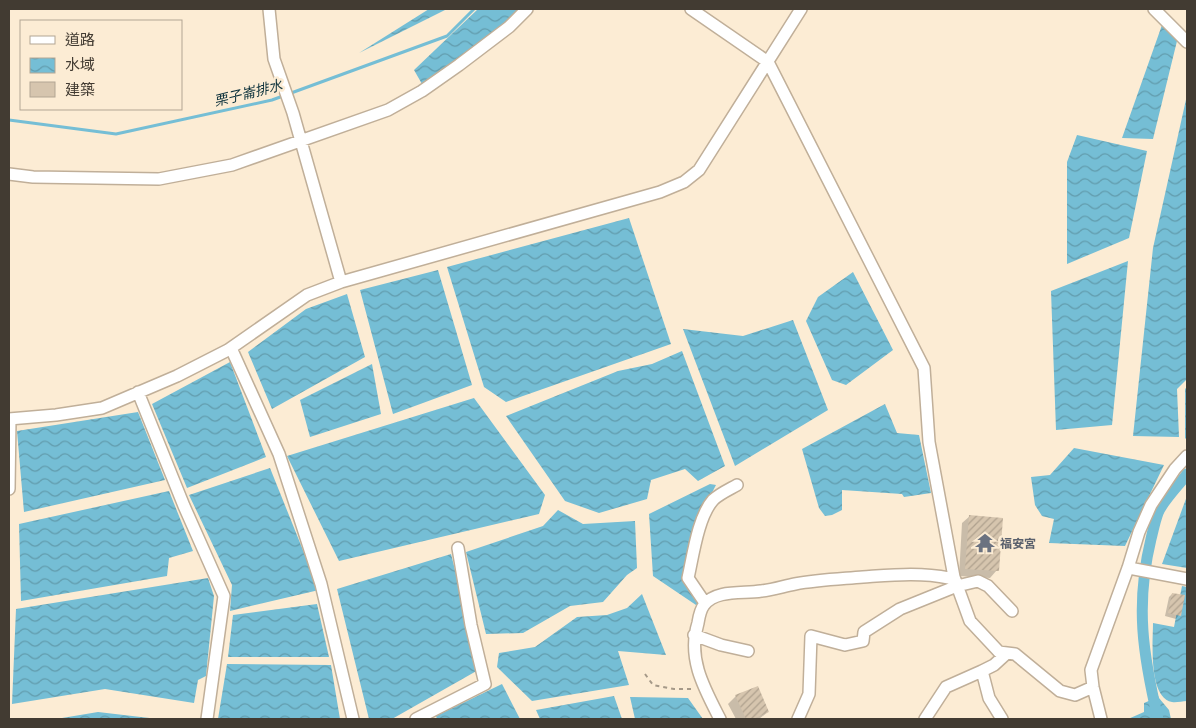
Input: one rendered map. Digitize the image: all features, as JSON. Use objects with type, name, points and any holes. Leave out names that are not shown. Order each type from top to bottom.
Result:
[{"type":"street","points":[[269,9],[274,59],[293,113],[340,282]]},
{"type":"street","points":[[9,174],[32,177],[159,179],[232,165],[388,110],[413,96],[509,28],[527,9]]},
{"type":"street","points":[[691,9],[768,62],[924,368],[930,442],[956,581],[970,621],[999,652],[1015,654],[1060,691],[1075,695],[1093,688]]},
{"type":"street","points":[[9,490],[9,419],[56,415],[102,408],[177,376],[231,348],[306,295],[340,282],[651,195],[684,182],[699,170],[801,9]]},
{"type":"street","points":[[1154,9],[1187,42]]},
{"type":"street","points":[[231,348],[279,454],[322,584],[352,719]]},
{"type":"street","points":[[138,392],[184,506],[224,596],[207,719]]},
{"type":"street","points":[[1101,719],[1093,688],[1091,670],[1139,532],[1151,506],[1175,469],[1187,456]]},
{"type":"street","points":[[705,603],[688,578],[695,544],[702,520],[714,499],[737,485]]},
{"type":"street","points":[[419,719],[486,684],[471,626],[458,548]]},
{"type":"street","points":[[1129,568],[1187,579]]},
{"type":"street","points":[[720,719],[696,664],[694,635],[701,610],[705,603],[715,597],[726,594],[762,591],[820,580],[903,573],[950,578],[956,581],[978,581],[988,586],[1012,611]]},
{"type":"street","points":[[798,719],[809,694],[811,636],[845,644],[863,641],[864,632],[900,609],[956,581]]},
{"type":"street","points":[[694,635],[721,645],[748,651]]},
{"type":"street","points":[[925,719],[946,687],[994,665],[1006,654]]},
{"type":"street","points":[[982,671],[989,698],[1002,719]]},
{"type":"path","points":[[645,674],[652,685],[674,689],[705,688]]},
{"type":"water","points":[[429,9],[447,9],[359,53]]},
{"type":"water","points":[[478,9],[520,9],[483,41],[422,84],[414,70]]},
{"type":"water","points":[[1162,25],[1177,41],[1153,139],[1122,138]]},
{"type":"water","points":[[1187,95],[1187,379],[1177,389],[1179,437],[1133,436],[1153,248]]},
{"type":"water","points":[[1077,135],[1147,151],[1129,238],[1067,264],[1067,162]]},
{"type":"water","points":[[629,218],[671,344],[506,402],[484,387],[447,267]]},
{"type":"water","points":[[1128,261],[1112,425],[1056,430],[1051,291]]},
{"type":"water","points":[[438,270],[472,385],[393,414],[360,290]]},
{"type":"water","points":[[853,272],[893,350],[846,385],[832,380],[806,321],[818,297]]},
{"type":"water","points":[[347,294],[365,357],[272,409],[248,352],[306,309]]},
{"type":"water","points":[[793,320],[828,410],[735,466],[683,329],[743,336]]},
{"type":"water","points":[[682,351],[725,466],[698,481],[685,469],[651,480],[647,499],[599,513],[565,501],[506,416],[618,371],[652,364]]},
{"type":"water","points":[[230,362],[266,457],[187,488],[152,404]]},
{"type":"water","points":[[372,364],[381,414],[310,437],[300,400]]},
{"type":"water","points":[[1187,387],[1187,437],[1185,439],[1185,389]]},
{"type":"water","points":[[474,398],[545,495],[539,514],[339,561],[287,456]]},
{"type":"water","points":[[885,404],[897,433],[919,435],[931,493],[904,497],[902,494],[842,490],[842,510],[825,516],[819,508],[802,449]]},
{"type":"water","points":[[138,412],[165,480],[24,512],[17,431]]},
{"type":"water","points":[[1074,448],[1164,465],[1125,546],[1049,543],[1054,519],[1042,516],[1035,505],[1031,477],[1050,475]]},
{"type":"water","points":[[270,468],[319,590],[230,611],[232,585],[189,495]]},
{"type":"water","points":[[710,484],[716,485],[705,506],[690,569],[701,601],[696,605],[653,576],[649,514]]},
{"type":"water","points":[[169,491],[193,551],[169,558],[167,576],[21,601],[19,524]]},
{"type":"water","points":[[1187,496],[1187,568],[1162,564]]},
{"type":"water","points":[[558,510],[583,524],[635,521],[637,568],[627,575],[603,602],[570,606],[523,633],[486,634],[466,552],[543,526]]},
{"type":"water","points":[[451,554],[480,669],[392,719],[369,719],[337,589]]},
{"type":"water","points":[[208,578],[214,596],[206,676],[198,680],[194,703],[105,689],[12,704],[16,609]]},
{"type":"water","points":[[1182,586],[1187,587],[1187,701],[1172,702],[1164,698],[1155,680],[1153,623],[1174,627]]},
{"type":"water","points":[[642,594],[666,655],[618,651],[629,685],[532,701],[497,667],[499,653],[535,647],[577,617],[607,615],[627,608]]},
{"type":"water","points":[[317,604],[329,657],[228,657],[233,615]]},
{"type":"water","points":[[227,664],[331,665],[340,719],[218,719]]},
{"type":"water","points":[[1152,682],[1159,698],[1169,710],[1171,719],[1128,719],[1144,712],[1144,703],[1151,700],[1147,683]]},
{"type":"water","points":[[502,684],[520,719],[437,719],[436,716]]},
{"type":"water","points":[[614,696],[622,719],[540,719],[536,710]]},
{"type":"water","points":[[630,697],[688,698],[703,719],[635,719]]},
{"type":"water","points":[[98,712],[158,719],[56,719]]},
{"type":"building","points":[[969,515],[1003,518],[999,571],[965,569]]},
{"type":"building","points":[[1172,593],[1185,595],[1181,616],[1168,613]]},
{"type":"building","points":[[758,686],[769,712],[753,719],[746,719],[735,695]]},
{"type":"waterway","name":"栗子崙排水","points":[[9,120],[116,134],[272,100],[447,36],[474,9]]},
{"type":"waterway","points":[[1158,719],[1145,651],[1142,608],[1143,586],[1146,563],[1158,513],[1167,498],[1187,474]]},
{"type":"place","name":"福安宮","points":[[985,543]]}]
